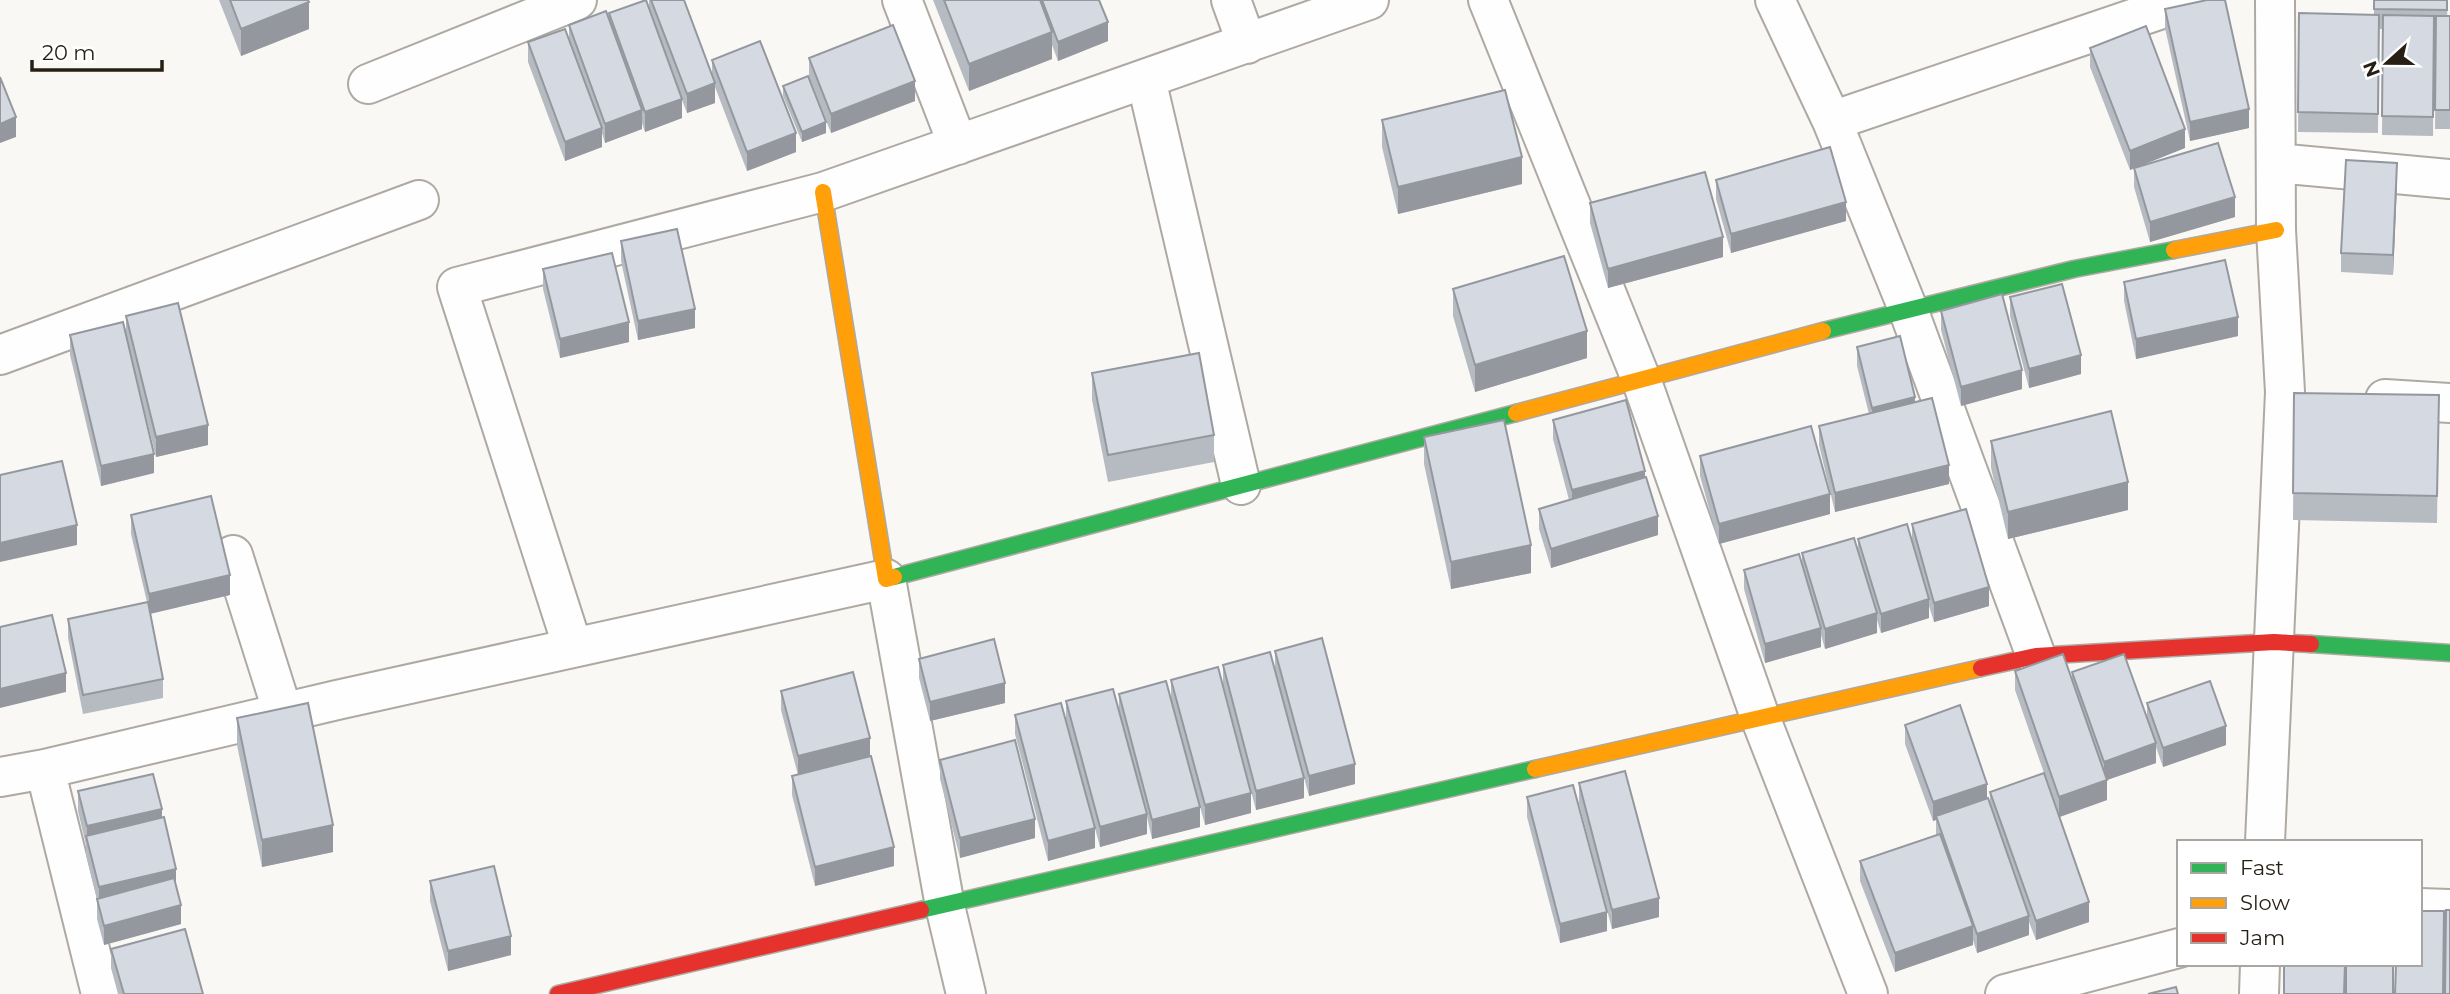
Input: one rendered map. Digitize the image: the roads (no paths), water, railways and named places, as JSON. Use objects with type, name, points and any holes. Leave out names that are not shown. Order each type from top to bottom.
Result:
[{"type":"street","points":[[368,84],[577,0]]},
{"type":"street","points":[[902,0],[958,145]]},
{"type":"street","points":[[1231,0],[1247,44]]},
{"type":"street","points":[[573,648],[457,288],[823,192],[1369,0]]},
{"type":"street","points":[[1488,0],[1641,380],[1760,717],[1868,994]]},
{"type":"street","points":[[1775,0],[1832,121],[1909,309],[2036,656]]},
{"type":"street","points":[[1832,121],[2188,0]]},
{"type":"street","points":[[2266,840],[2274,642],[2299,393],[2276,230],[2275,0]]},
{"type":"street","points":[[1146,79],[1241,485]]},
{"type":"street","points":[[2276,163],[2450,179]]},
{"type":"street","points":[[823,192],[886,579],[945,906],[966,994]]},
{"type":"street","points":[[0,355],[419,200]]},
{"type":"street","points":[[0,777],[886,579],[1909,309],[2074,269],[2276,230]]},
{"type":"street","points":[[2354,397],[2450,403]]},
{"type":"street","points":[[233,555],[282,713]]},
{"type":"street","points":[[558,994],[2036,656],[2274,642],[2450,653]]},
{"type":"street","points":[[45,769],[101,994]]},
{"type":"street","points":[[2422,908],[2450,909]]},
{"type":"street","points":[[2005,994],[2177,949]]},
{"type":"street","points":[[2259,994],[2260,966]]}]
